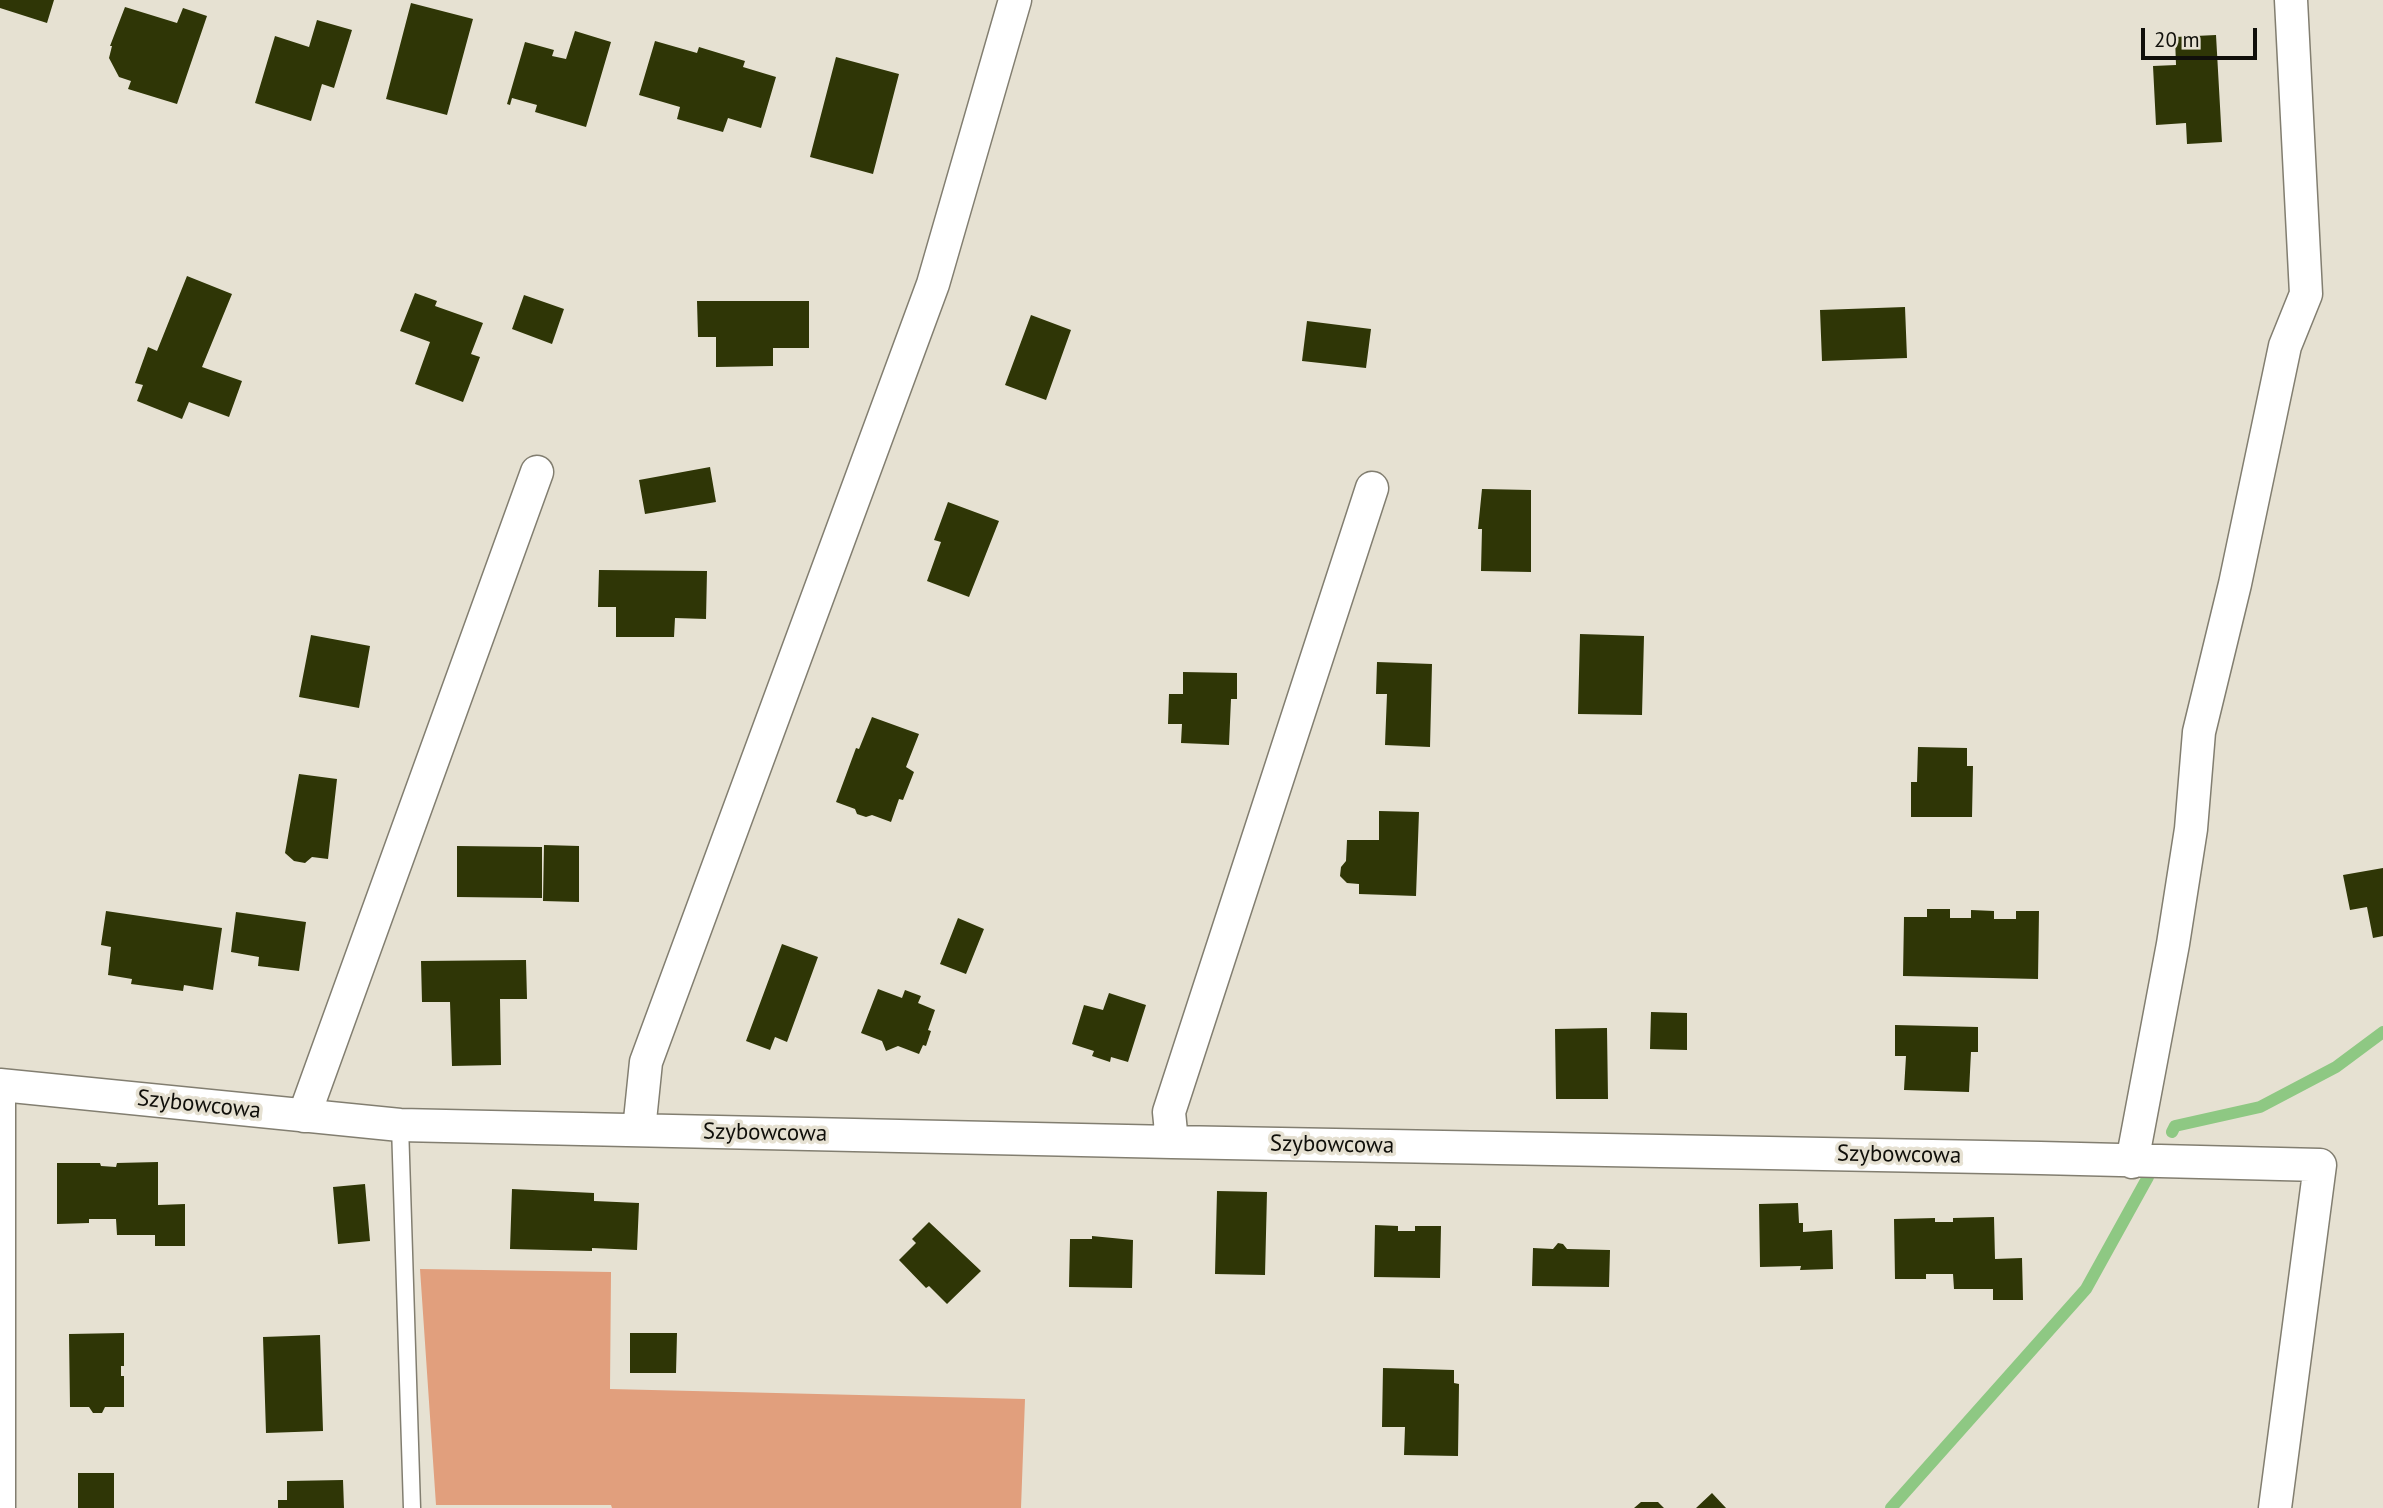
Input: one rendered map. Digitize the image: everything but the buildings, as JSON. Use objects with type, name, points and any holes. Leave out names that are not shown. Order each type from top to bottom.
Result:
[{"type":"street","points":[[639,1130],[646,1062],[933,284],[1015,0]]},
{"type":"street","points":[[2132,1162],[2191,830],[2199,732],[2235,584],[2286,346],[2306,294],[2291,0]]},
{"type":"street","points":[[304,1116],[537,472]]},
{"type":"street","points":[[1172,1142],[1169,1112],[1372,488]]},
{"type":"street","name":"Szybowcowa","points":[[4,1085],[400,1125],[2040,1157],[2132,1162],[2320,1165],[2275,1508]]},
{"type":"lane","points":[[4,1085],[7,1508]]},
{"type":"lane","points":[[400,1125],[412,1508]]},
{"type":"shaded area","points":[[420,1269],[611,1272],[610,1389],[1025,1399],[1021,1508],[436,1505]]},
{"type":"waterway","points":[[2172,1132],[2175,1126],[2260,1107],[2336,1067],[2383,1032]]},
{"type":"waterway","points":[[1891,1508],[2086,1289],[2148,1177]]}]
